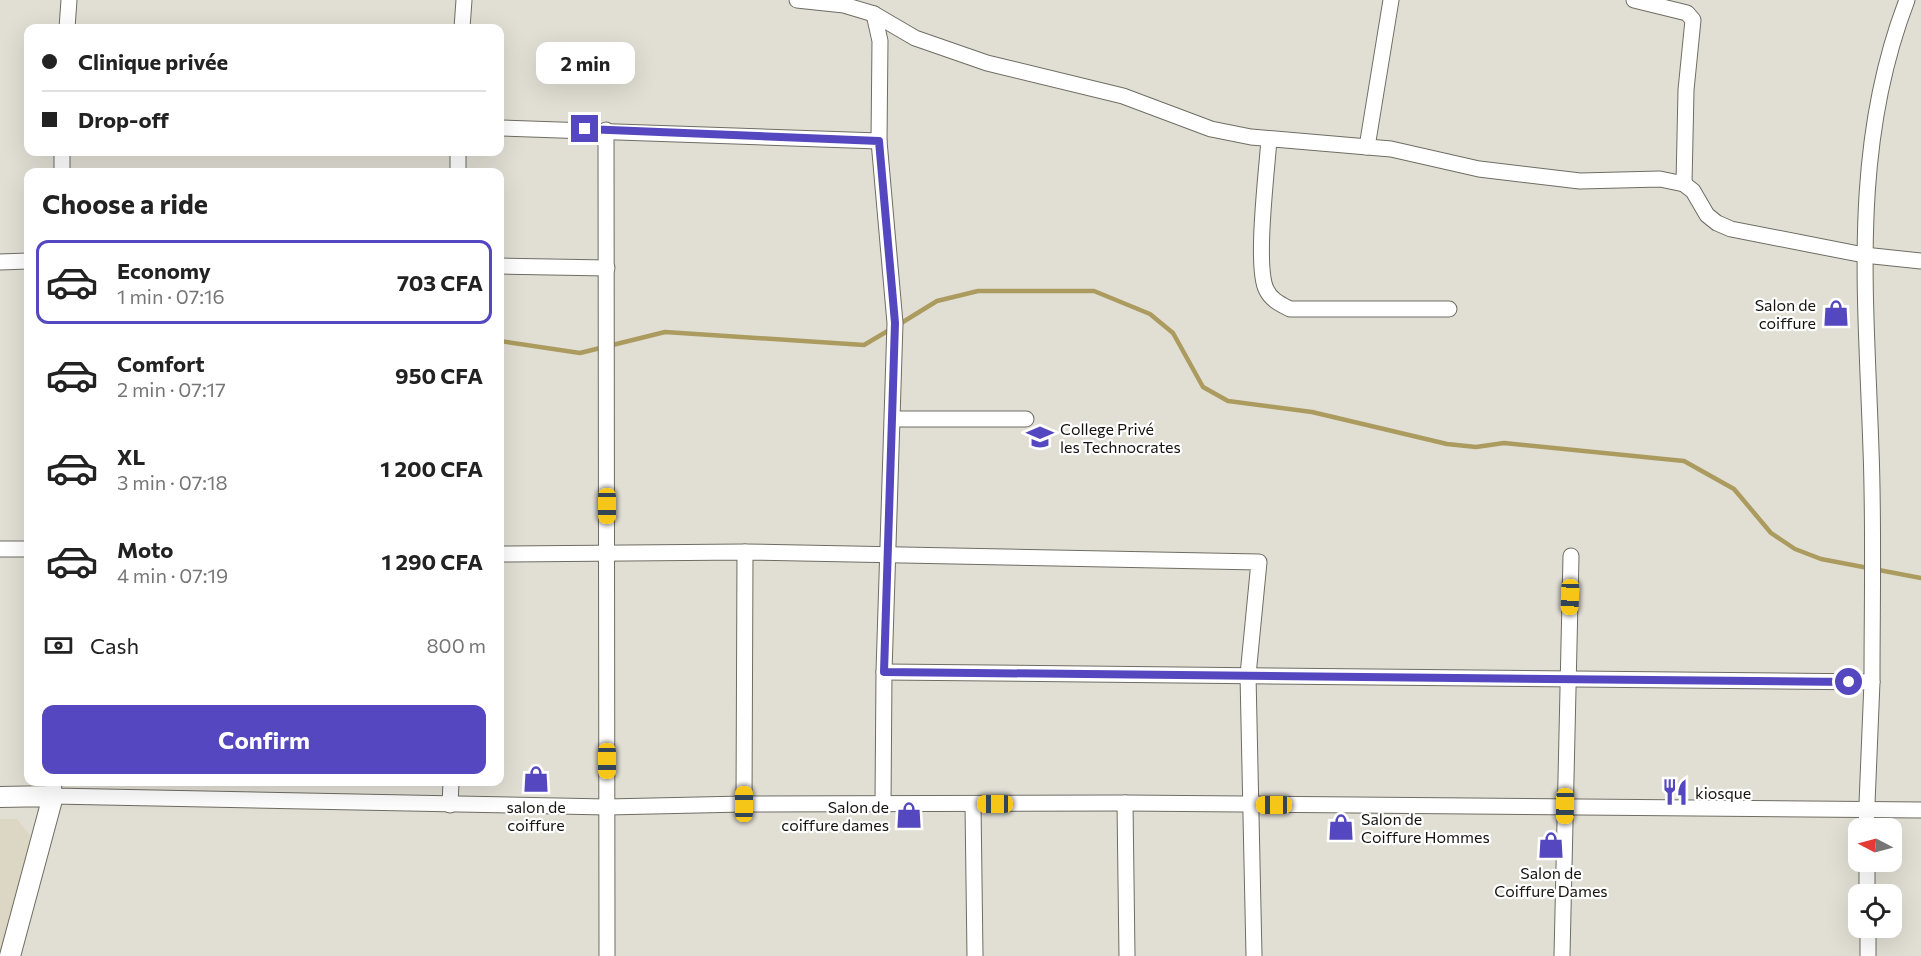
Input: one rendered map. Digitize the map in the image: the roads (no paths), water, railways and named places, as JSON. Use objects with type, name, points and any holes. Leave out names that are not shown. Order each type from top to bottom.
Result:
[{"type":"street","points":[[67,24],[69,0]]},
{"type":"street","points":[[462,24],[464,0]]},
{"type":"street","points":[[797,0],[844,5],[874,14],[915,38],[987,63],[1123,96],[1211,129],[1269,139],[1401,151],[1479,169],[1560,179],[1580,181],[1660,179],[1684,184],[1693,191],[1707,215],[1717,223],[1731,229],[1864,255],[1921,261]]},
{"type":"street","points":[[1367,147],[1391,0]]},
{"type":"street","points":[[1634,0],[1687,13],[1693,20],[1686,90],[1684,184]]},
{"type":"street","points":[[1866,818],[1872,682],[1872,471],[1864,255],[1871,138],[1893,37],[1907,0]]},
{"type":"street","points":[[874,14],[880,41],[879,141],[895,323],[884,672],[884,805]]},
{"type":"street","points":[[504,128],[879,141]]},
{"type":"street","points":[[606,130],[607,956]]},
{"type":"street","points":[[1269,139],[1261,261],[1265,288],[1274,301],[1290,309],[1449,309]]},
{"type":"street","points":[[0,262],[24,261]]},
{"type":"street","points":[[504,266],[607,268]]},
{"type":"street","points":[[893,419],[1026,419]]},
{"type":"street","points":[[0,549],[24,549]]},
{"type":"street","points":[[744,552],[744,804]]},
{"type":"street","points":[[504,554],[744,552],[1259,562],[1248,675],[1254,956]]},
{"type":"street","points":[[1562,956],[1571,556]]},
{"type":"street","points":[[884,672],[1872,682]]},
{"type":"street","points":[[450,805],[451,786]]},
{"type":"street","points":[[0,796],[53,789],[450,805],[607,807],[744,804],[1125,803],[1921,810]]},
{"type":"street","points":[[10,956],[53,789]]},
{"type":"street","points":[[1125,803],[1127,956]]},
{"type":"street","points":[[973,804],[975,956]]},
{"type":"street","points":[[1868,938],[1868,956]]},
{"type":"waterway","points":[[898,325],[937,301],[978,291],[1094,291],[1150,314],[1173,333],[1203,387],[1228,401],[1312,412],[1447,444],[1476,447],[1504,443],[1684,461],[1734,489],[1771,533],[1795,549],[1821,559],[1921,578]]},
{"type":"waterway","points":[[504,342],[580,353],[665,332],[864,345],[891,329]]},
{"type":"place","name":"Salon de coiffure","points":[[1836,313]]},
{"type":"place","name":"College Privé les Technocrates","points":[[1040,437]]},
{"type":"place","name":"salon de coiffure","points":[[536,779]]},
{"type":"place","name":"kiosque","points":[[1675,792]]},
{"type":"place","name":"Salon de coiffure dames","points":[[909,815]]},
{"type":"place","name":"Salon de Coiffure Hommes","points":[[1341,827]]},
{"type":"place","name":"Salon de Coiffure Dames","points":[[1551,845]]}]
